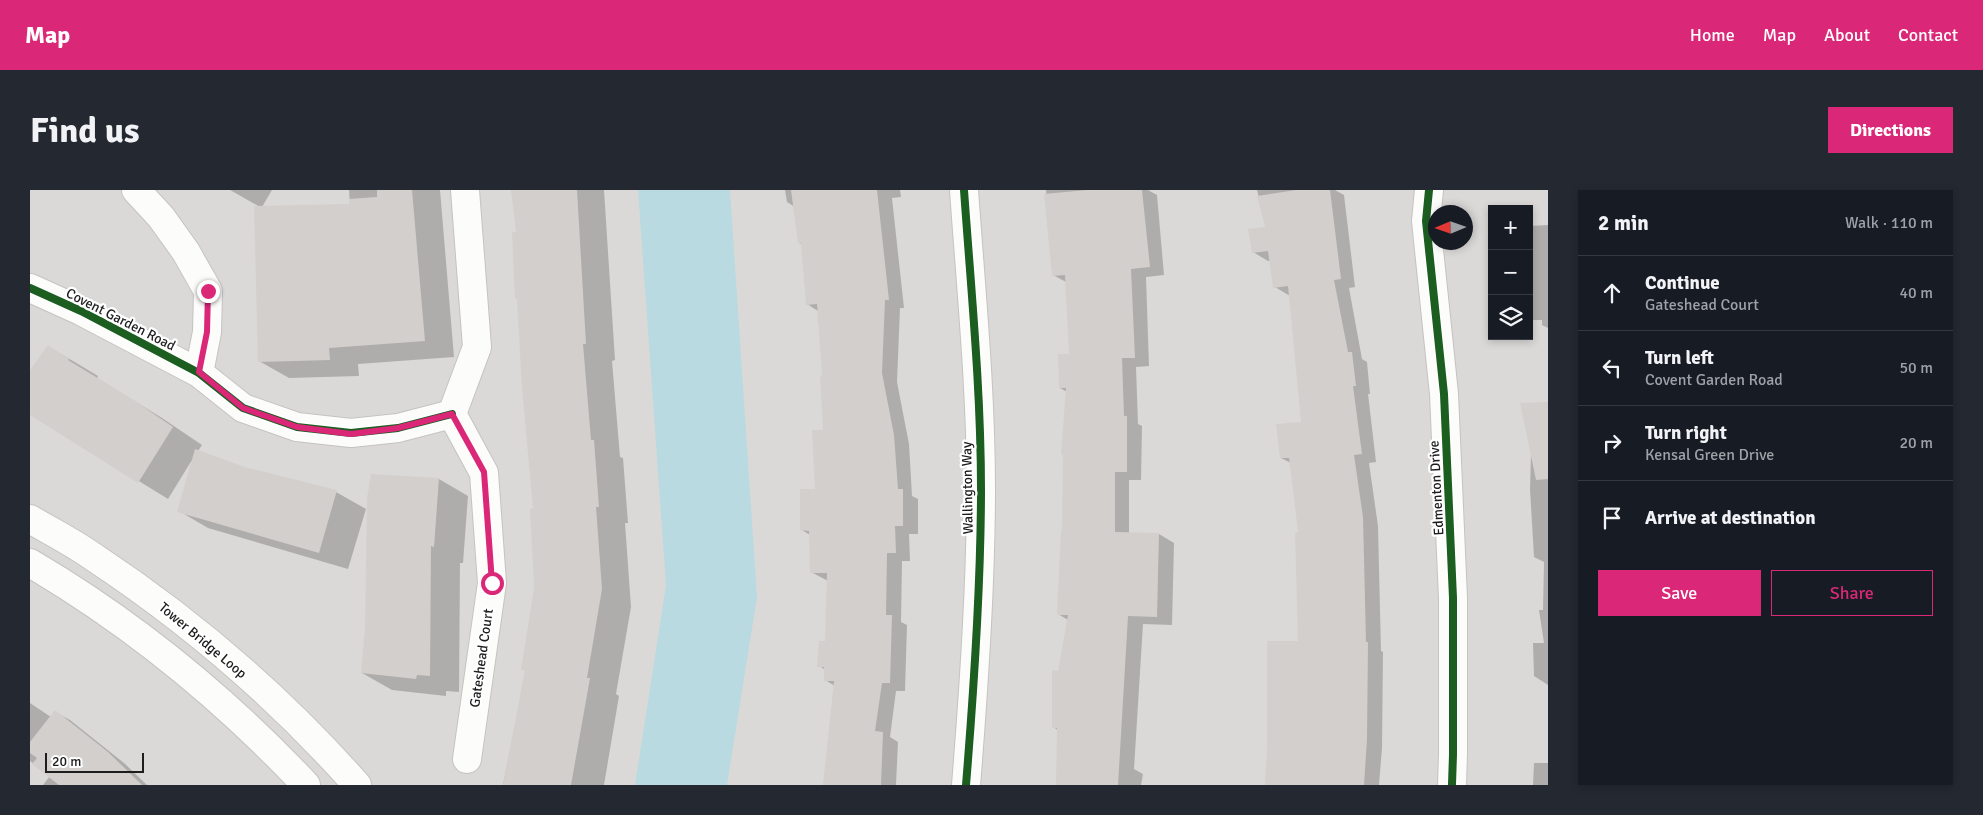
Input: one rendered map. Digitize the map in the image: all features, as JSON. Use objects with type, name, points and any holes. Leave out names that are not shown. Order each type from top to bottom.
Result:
[{"type":"street","points":[[136,190],[162,217],[186,252],[208,291],[207,332],[199,372]]},
{"type":"street","points":[[452,414],[477,347],[464,190]]},
{"type":"street","name":"Wallington Way","points":[[964,190],[975,336],[981,489],[978,632],[966,785]]},
{"type":"street","name":"Edmenton Drive","points":[[1429,190],[1426,221],[1444,394],[1453,598],[1452,785]]},
{"type":"street","name":"Covent Garden Road","points":[[30,288],[81,311],[199,372],[243,408],[297,427],[351,434],[398,428],[452,414]]},
{"type":"street","name":"Gateshead Court","points":[[452,414],[484,472],[492,583],[467,759]]},
{"type":"street","name":"Tower Bridge Loop","points":[[30,518],[90,555],[151,597],[195,631],[311,734],[358,785]]},
{"type":"street","points":[[30,563],[121,622],[186,672],[247,726],[306,785]]},
{"type":"shaded area","points":[[30,190],[1548,190],[1548,785],[30,785]]},
{"type":"water","points":[[638,190],[730,190],[757,597],[727,785],[635,785],[666,585]]},
{"type":"building","points":[[377,190],[412,190],[425,341],[329,348],[330,360],[258,362],[254,206],[349,204],[349,199],[377,197]]},
{"type":"building","points":[[511,190],[577,190],[586,344],[583,344],[591,440],[594,440],[599,507],[596,507],[602,589],[587,678],[590,678],[571,785],[503,785],[525,670],[521,670],[534,588],[530,509],[533,508],[522,388],[517,299],[515,299],[512,232],[516,232]]},
{"type":"building","points":[[791,190],[877,190],[889,300],[885,300],[882,373],[894,435],[898,489],[903,489],[903,526],[895,526],[896,553],[887,553],[886,615],[892,615],[890,683],[882,683],[875,731],[883,732],[881,785],[823,785],[834,681],[824,681],[824,667],[817,667],[819,641],[825,641],[827,573],[810,573],[809,531],[800,530],[800,489],[815,489],[812,430],[823,430],[820,376],[822,375],[817,304],[806,305],[801,243],[798,243]]},
{"type":"building","points":[[1087,190],[1142,190],[1150,267],[1131,269],[1135,358],[1122,358],[1124,416],[1127,416],[1127,472],[1115,472],[1115,532],[1159,533],[1157,617],[1128,616],[1118,785],[1056,785],[1057,728],[1052,728],[1052,670],[1058,671],[1068,615],[1057,615],[1062,530],[1063,454],[1061,454],[1066,388],[1059,388],[1058,354],[1069,354],[1065,275],[1052,276],[1044,194]]},
{"type":"building","points":[[1296,190],[1330,190],[1341,279],[1334,280],[1348,352],[1352,352],[1356,386],[1353,386],[1362,454],[1354,455],[1363,517],[1366,642],[1368,642],[1367,739],[1364,785],[1265,785],[1267,641],[1298,641],[1295,533],[1298,532],[1289,458],[1280,458],[1276,424],[1301,422],[1288,286],[1273,288],[1268,251],[1252,253],[1248,229],[1265,227],[1257,196]]},
{"type":"building","points":[[48,345],[68,360],[132,399],[173,427],[138,483],[30,415],[30,370]]},
{"type":"building","points":[[1548,402],[1548,479],[1536,480],[1520,403]]},
{"type":"building","points":[[195,449],[245,467],[337,490],[319,553],[177,512]]},
{"type":"building","points":[[371,474],[439,478],[434,547],[431,546],[430,676],[417,675],[416,679],[361,673],[365,628],[367,498]]},
{"type":"building","points":[[55,710],[108,752],[142,785],[59,785],[32,764],[37,758],[30,753],[30,742]]},
{"type":"cycle path","points":[[964,190],[981,452],[980,563],[966,785]]},
{"type":"cycle path","points":[[1429,190],[1426,221],[1444,394],[1453,598],[1452,785]]},
{"type":"cycle path","points":[[30,288],[81,311],[199,373],[243,408],[297,427],[351,433],[398,428],[452,414]]},
{"type":"route","points":[[208,291],[207,332],[199,372],[243,408],[297,427],[351,434],[398,428],[452,414],[484,472],[492,583]]}]
